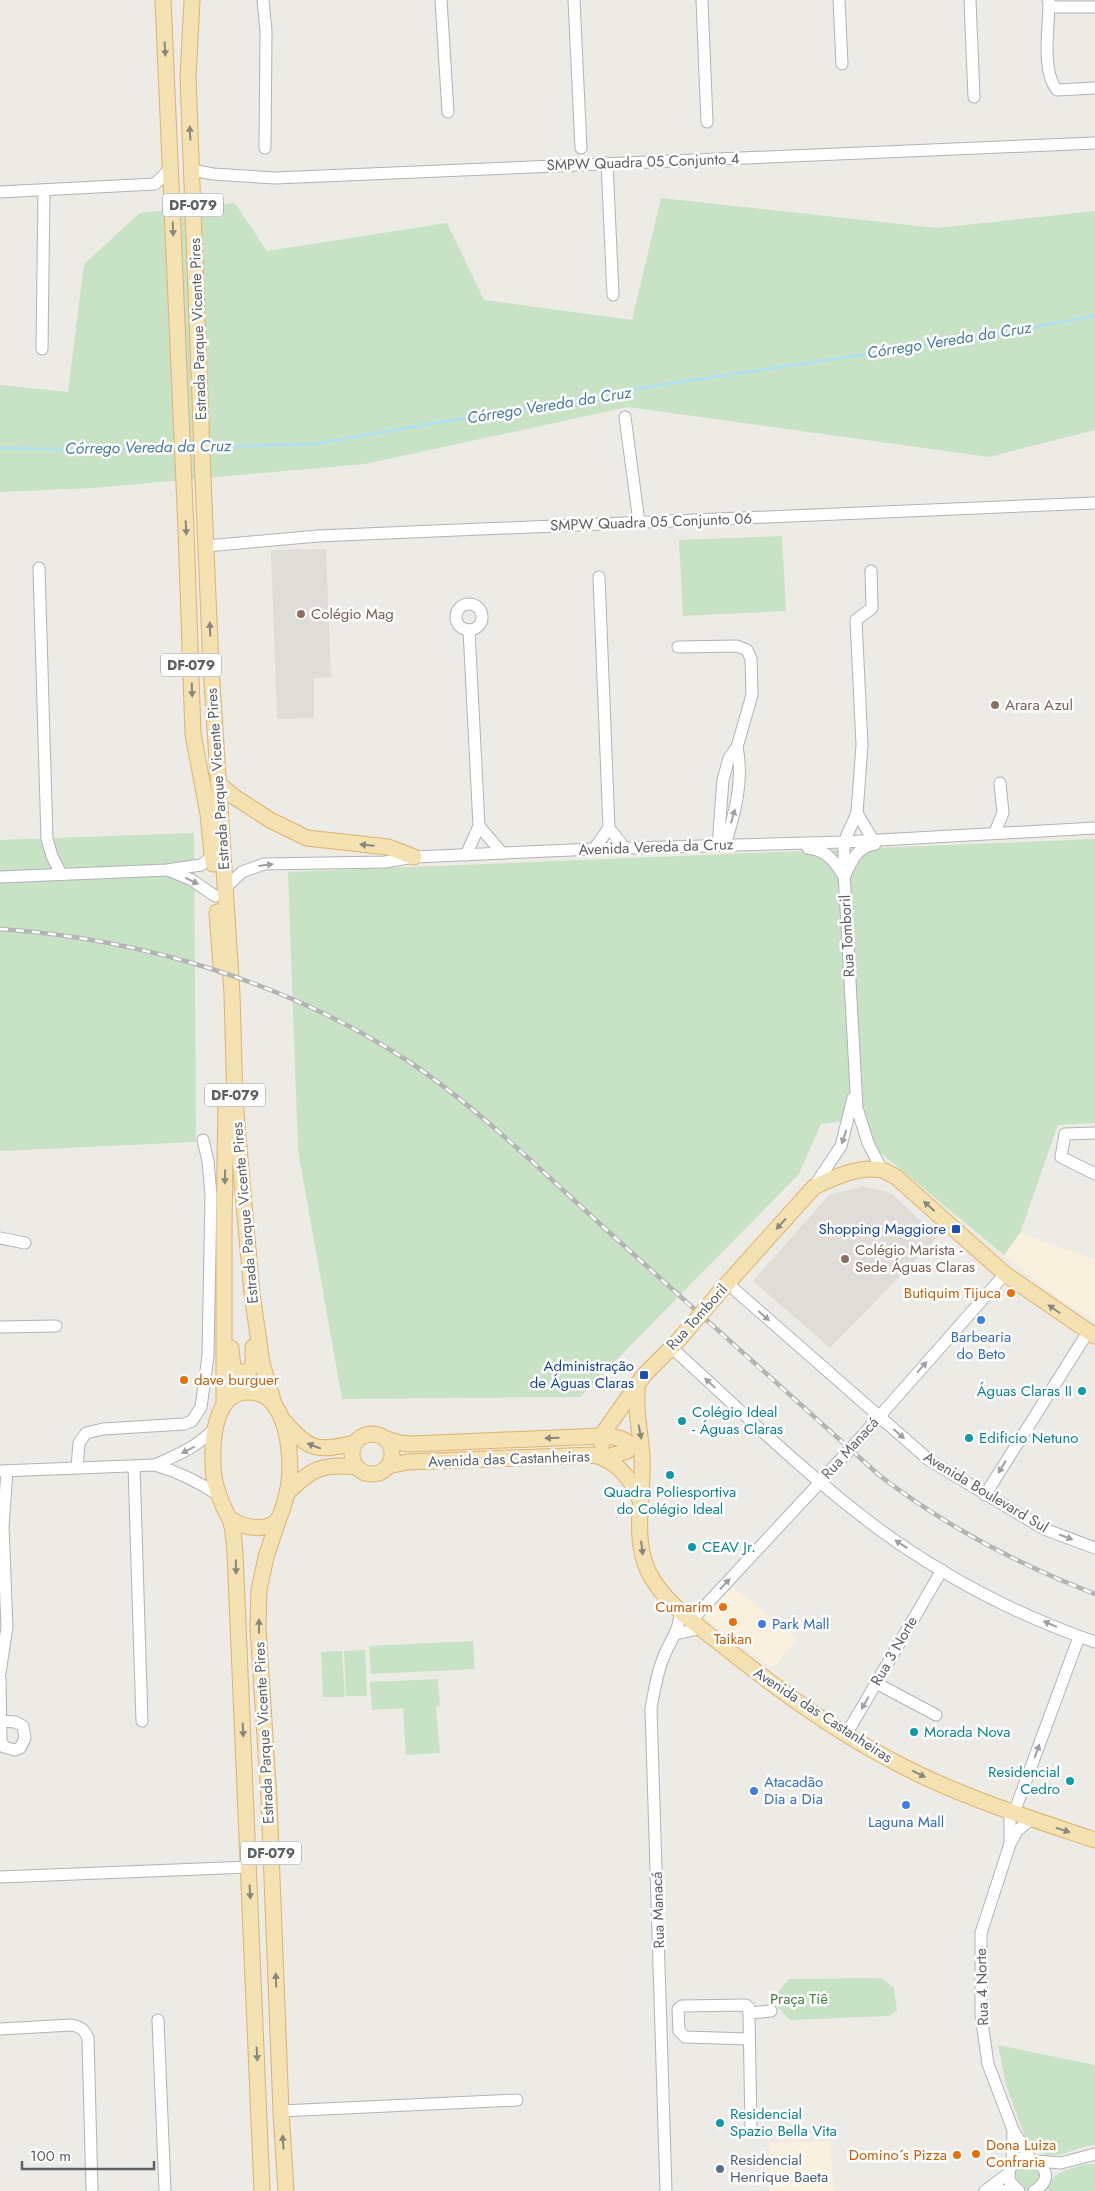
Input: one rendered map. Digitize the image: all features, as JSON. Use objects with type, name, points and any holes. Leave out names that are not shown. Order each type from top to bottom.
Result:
[{"type":"main road","name":"Estrada Parque Vicente Pires","points":[[163,0],[193,734],[220,892],[232,994],[235,1102],[252,1294],[262,1363],[274,1404]]},
{"type":"main road","name":"Estrada Parque Vicente Pires","points":[[192,0],[189,23],[188,77],[211,667],[218,783],[226,1105],[224,1405]]},
{"type":"main road","points":[[218,783],[233,796],[270,820],[307,838],[388,847],[414,857]]},
{"type":"main road","points":[[882,1170],[896,1177],[1005,1274],[1091,1334]]},
{"type":"main road","name":"Rua Tomboril","points":[[601,1436],[638,1384],[814,1188],[831,1179],[855,1172],[882,1170]]},
{"type":"main road","points":[[224,1280],[229,1288],[231,1359],[233,1368],[240,1372],[248,1372],[253,1366],[250,1320],[252,1294]]},
{"type":"main road","name":"Avenida das Castanheiras","points":[[638,1384],[636,1414],[642,1442],[640,1499],[642,1543],[646,1564],[655,1584],[680,1609],[775,1686],[890,1760],[932,1781],[1031,1819],[1095,1840]]},
{"type":"main road","points":[[224,1405],[233,1395],[251,1392],[267,1398],[274,1404]]},
{"type":"main road","name":"DF-079","points":[[274,1404],[282,1419],[290,1455],[288,1492],[279,1518]]},
{"type":"main road","name":"DF-079","points":[[224,1405],[216,1426],[213,1469],[220,1496],[230,1519]]},
{"type":"main road","points":[[282,1419],[296,1436],[317,1448],[324,1449],[355,1443]]},
{"type":"main road","points":[[288,1492],[303,1476],[318,1468],[334,1464],[357,1467],[373,1474],[384,1470],[392,1457],[392,1447],[386,1439],[381,1435],[370,1434],[359,1438],[355,1443],[352,1455],[357,1467]]},
{"type":"main road","points":[[601,1436],[604,1458]]},
{"type":"main road","name":"Avenida das Castanheiras","points":[[386,1439],[412,1444],[601,1436],[620,1438],[629,1444],[627,1451],[604,1458],[578,1455],[407,1462],[388,1466]]},
{"type":"main road","name":"Avenida das Castanheiras","points":[[604,1458],[625,1473],[632,1482],[640,1499]]},
{"type":"main road","name":"Estrada Parque Vicente Pires","points":[[279,1518],[266,1557],[259,1590],[258,1627],[269,1800],[281,2111],[286,2191]]},
{"type":"main road","points":[[230,1519],[239,1525],[252,1528],[264,1527],[279,1518]]},
{"type":"main road","name":"Estrada Parque Vicente Pires","points":[[230,1519],[235,1554],[262,2191]]},
{"type":"street","points":[[263,0],[266,31],[265,148]]},
{"type":"street","points":[[441,0],[448,112]]},
{"type":"street","points":[[574,0],[581,148]]},
{"type":"street","points":[[702,0],[707,122]]},
{"type":"street","points":[[839,0],[842,64]]},
{"type":"street","points":[[970,0],[974,97]]},
{"type":"street","points":[[1048,2],[1056,7],[1095,7]]},
{"type":"street","points":[[1048,2],[1048,70],[1050,82],[1057,90],[1095,88]]},
{"type":"street","name":"SMPW Quadra 05 Conjunto 4","points":[[192,170],[213,174],[275,178],[1095,143]]},
{"type":"street","points":[[607,163],[612,295]]},
{"type":"street","points":[[0,192],[155,184],[171,168]]},
{"type":"street","points":[[42,349],[44,190]]},
{"type":"street","points":[[625,417],[638,522]]},
{"type":"street","name":"SMPW Quadra 05 Conjunto 06","points":[[207,546],[318,536],[1095,503]]},
{"type":"street","points":[[39,568],[47,839],[52,856],[61,874]]},
{"type":"street","points":[[844,842],[857,813],[862,744],[856,620],[872,608],[871,571]]},
{"type":"street","points":[[594,849],[609,828],[599,577]]},
{"type":"street","points":[[468,602],[478,609],[481,617],[476,627],[469,630],[459,625],[456,618],[458,610],[468,602]]},
{"type":"street","points":[[466,855],[478,826],[469,630]]},
{"type":"street","points":[[678,647],[737,646],[742,647],[749,653],[752,696],[737,747],[729,758],[723,780],[722,845]]},
{"type":"street","points":[[722,845],[740,788],[737,747]]},
{"type":"street","points":[[995,832],[1003,813],[1000,783]]},
{"type":"street","points":[[857,813],[873,840]]},
{"type":"street","points":[[1003,813],[1017,831]]},
{"type":"street","points":[[478,826],[502,853]]},
{"type":"street","points":[[609,828],[626,848]]},
{"type":"street","name":"Avenida Vereda da Cruz","points":[[220,892],[242,872],[264,864],[386,862],[414,857],[594,849],[844,842],[995,832],[1095,828]]},
{"type":"street","points":[[786,844],[823,851],[836,864],[844,876],[854,857],[862,848],[868,845],[916,838]]},
{"type":"street","name":"Rua Tomboril","points":[[844,842],[844,876],[855,1089],[864,1133],[882,1170]]},
{"type":"street","points":[[0,877],[167,870],[201,865],[208,860],[212,849]]},
{"type":"street","points":[[167,870],[220,892]]},
{"type":"street","name":"Rua Tomboril","points":[[814,1188],[841,1146],[855,1089]]},
{"type":"street","points":[[1095,1133],[1065,1134],[1061,1157],[1095,1174]]},
{"type":"street","points":[[77,1467],[79,1442],[86,1433],[103,1429],[184,1424],[192,1421],[201,1408],[208,1356],[211,1256],[211,1195],[208,1161],[203,1140]]},
{"type":"street","points":[[2,1241],[25,1243]]},
{"type":"street","name":"Rua Manacá","points":[[697,1624],[1005,1274]]},
{"type":"street","name":"Avenida Boulevard Sul","points":[[726,1285],[929,1460],[1044,1529],[1095,1548]]},
{"type":"street","points":[[0,1327],[56,1326]]},
{"type":"street","points":[[985,1495],[1091,1334]]},
{"type":"street","points":[[673,1345],[820,1482],[881,1530],[942,1570],[1006,1606],[1095,1642]]},
{"type":"street","points":[[155,1465],[192,1449],[202,1442],[216,1426]]},
{"type":"street","points":[[0,1674],[7,1627],[3,1528],[4,1471],[155,1465],[175,1470],[220,1496]]},
{"type":"street","points":[[134,1466],[142,1721]]},
{"type":"street","name":"Rua 3 Norte","points":[[847,1733],[942,1570]]},
{"type":"street","name":"Rua Manacá","points":[[666,2191],[651,1709],[657,1676],[665,1654],[676,1634],[680,1609]]},
{"type":"street","points":[[676,1634],[697,1624]]},
{"type":"street","name":"Rua 4 Norte","points":[[1010,1844],[1012,1812],[1079,1636]]},
{"type":"street","points":[[0,1679],[1,1721]]},
{"type":"street","points":[[876,1683],[936,1715]]},
{"type":"street","name":"Rua 4 Norte","points":[[1031,1819],[1018,1831],[1010,1844],[981,1933],[981,2015],[988,2064],[1013,2130],[1033,2160],[1043,2170],[1040,2187]]},
{"type":"street","points":[[0,1877],[249,1867]]},
{"type":"street","points":[[749,2038],[684,2037],[679,2031],[678,2009],[682,2006],[746,2005],[749,2008],[751,2130]]},
{"type":"street","points":[[749,2013],[771,2011]]},
{"type":"street","points":[[158,2020],[165,2191]]},
{"type":"street","points":[[0,2029],[72,2025],[86,2032],[88,2038],[92,2191]]},
{"type":"street","points":[[281,2111],[517,2100]]},
{"type":"street","name":"Rua 4 Norte","points":[[1011,2169],[1013,2130]]},
{"type":"street","points":[[984,2191],[1021,2159],[1061,2163],[1095,2154]]},
{"type":"street","points":[[1040,2187],[1061,2163]]},
{"type":"street","points":[[1011,2169],[1010,2182],[1018,2191]]},
{"type":"street","points":[[996,2191],[1018,2191]]},
{"type":"shaded area","name":"Colégio Mag","points":[[326,549],[331,677],[314,678],[314,718],[277,719],[271,550]]},
{"type":"shaded area","name":"Colégio Marista - Sede Águas Claras","points":[[863,1186],[891,1193],[938,1237],[830,1348],[753,1281],[829,1195]]},
{"type":"shaded area","points":[[1020,1233],[1095,1259],[1095,1321],[1059,1299],[1004,1255]]},
{"type":"shaded area","points":[[733,1587],[798,1638],[773,1669],[704,1617]]},
{"type":"shaded area","points":[[830,2141],[834,2191],[770,2191],[769,2143]]},
{"type":"green space","points":[[661,198],[937,228],[1095,211],[1095,430],[989,457],[628,407],[365,464],[93,488],[0,492],[0,385],[68,392],[84,264],[140,213],[235,203],[267,251],[447,223],[484,300],[632,320]]},
{"type":"green space","points":[[782,536],[786,611],[683,616],[679,540]]},
{"type":"green space","points":[[194,833],[196,1142],[0,1151],[0,840]]},
{"type":"green space","points":[[1095,839],[1095,1123],[1058,1125],[1020,1233],[1004,1255],[877,1150],[864,1119],[821,1124],[799,1174],[580,1397],[342,1399],[298,1150],[288,872]]},
{"type":"green space","points":[[473,1641],[475,1669],[371,1674],[369,1646]]},
{"type":"green space","points":[[365,1650],[367,1696],[346,1696],[344,1651]]},
{"type":"green space","points":[[342,1651],[345,1697],[323,1697],[321,1652]]},
{"type":"green space","points":[[438,1679],[440,1706],[436,1707],[440,1753],[406,1755],[403,1708],[372,1710],[370,1682]]},
{"type":"green space","name":"Praça Tiê","points":[[881,1978],[894,1988],[897,2011],[888,2016],[790,2020],[777,2006],[779,1991],[789,1979]]},
{"type":"green space","points":[[998,2045],[1095,2065],[1095,2145],[1061,2154],[1046,2155],[1028,2145],[1006,2085]]},
{"type":"green space","points":[[1021,2159],[1043,2170],[1034,2191],[1019,2191],[1010,2171]]},
{"type":"green space","points":[[1086,2164],[1095,2164],[1095,2191],[1047,2191],[1052,2179],[1056,2175]]},
{"type":"waterway","name":"Córrego Vereda da Cruz","points":[[207,447],[313,444],[647,387],[968,339],[1095,316]]},
{"type":"waterway","name":"Córrego Vereda da Cruz","points":[[0,448],[123,450],[177,448]]},
{"type":"railway","points":[[0,929],[54,934],[108,943],[214,970],[266,988],[316,1010],[365,1035],[411,1063],[493,1126],[879,1475],[930,1511],[982,1542],[1038,1570],[1095,1594]]},
{"type":"place","name":"Colégio Mag","points":[[301,614]]},
{"type":"place","name":"Arara Azul","points":[[995,705]]},
{"type":"place","name":"Shopping Maggiore","points":[[956,1229]]},
{"type":"place","name":"Colégio Marista - Sede Águas Claras","points":[[845,1259]]},
{"type":"place","name":"Butiquim Tijuca","points":[[1011,1293]]},
{"type":"place","name":"Barbearia do Beto","points":[[981,1320]]},
{"type":"place","name":"Administração de Águas Claras","points":[[644,1375]]},
{"type":"place","name":"dave burguer","points":[[184,1380]]},
{"type":"place","name":"Águas Claras II","points":[[1082,1391]]},
{"type":"place","name":"Colégio Ideal - Águas Claras","points":[[682,1421]]},
{"type":"place","name":"Edificio Netuno","points":[[969,1438]]},
{"type":"place","name":"Quadra Poliesportiva do Colégio Ideal","points":[[670,1475]]},
{"type":"place","name":"CEAV Jr.","points":[[692,1547]]},
{"type":"place","name":"Cumarim","points":[[723,1607]]},
{"type":"place","name":"Taikan","points":[[733,1622]]},
{"type":"place","name":"Park Mall","points":[[762,1624]]},
{"type":"place","name":"Morada Nova","points":[[914,1732]]},
{"type":"place","name":"Residencial Cedro","points":[[1070,1781]]},
{"type":"place","name":"Atacadão Dia a Dia","points":[[754,1791]]},
{"type":"place","name":"Laguna Mall","points":[[906,1805]]},
{"type":"place","name":"Residencial Spazio Bella Vita","points":[[720,2123]]},
{"type":"place","name":"Dona Luiza Confraria","points":[[976,2154]]},
{"type":"place","name":"Domino´s Pizza","points":[[957,2155]]},
{"type":"place","name":"Residencial Henrique Baeta","points":[[720,2169]]}]
